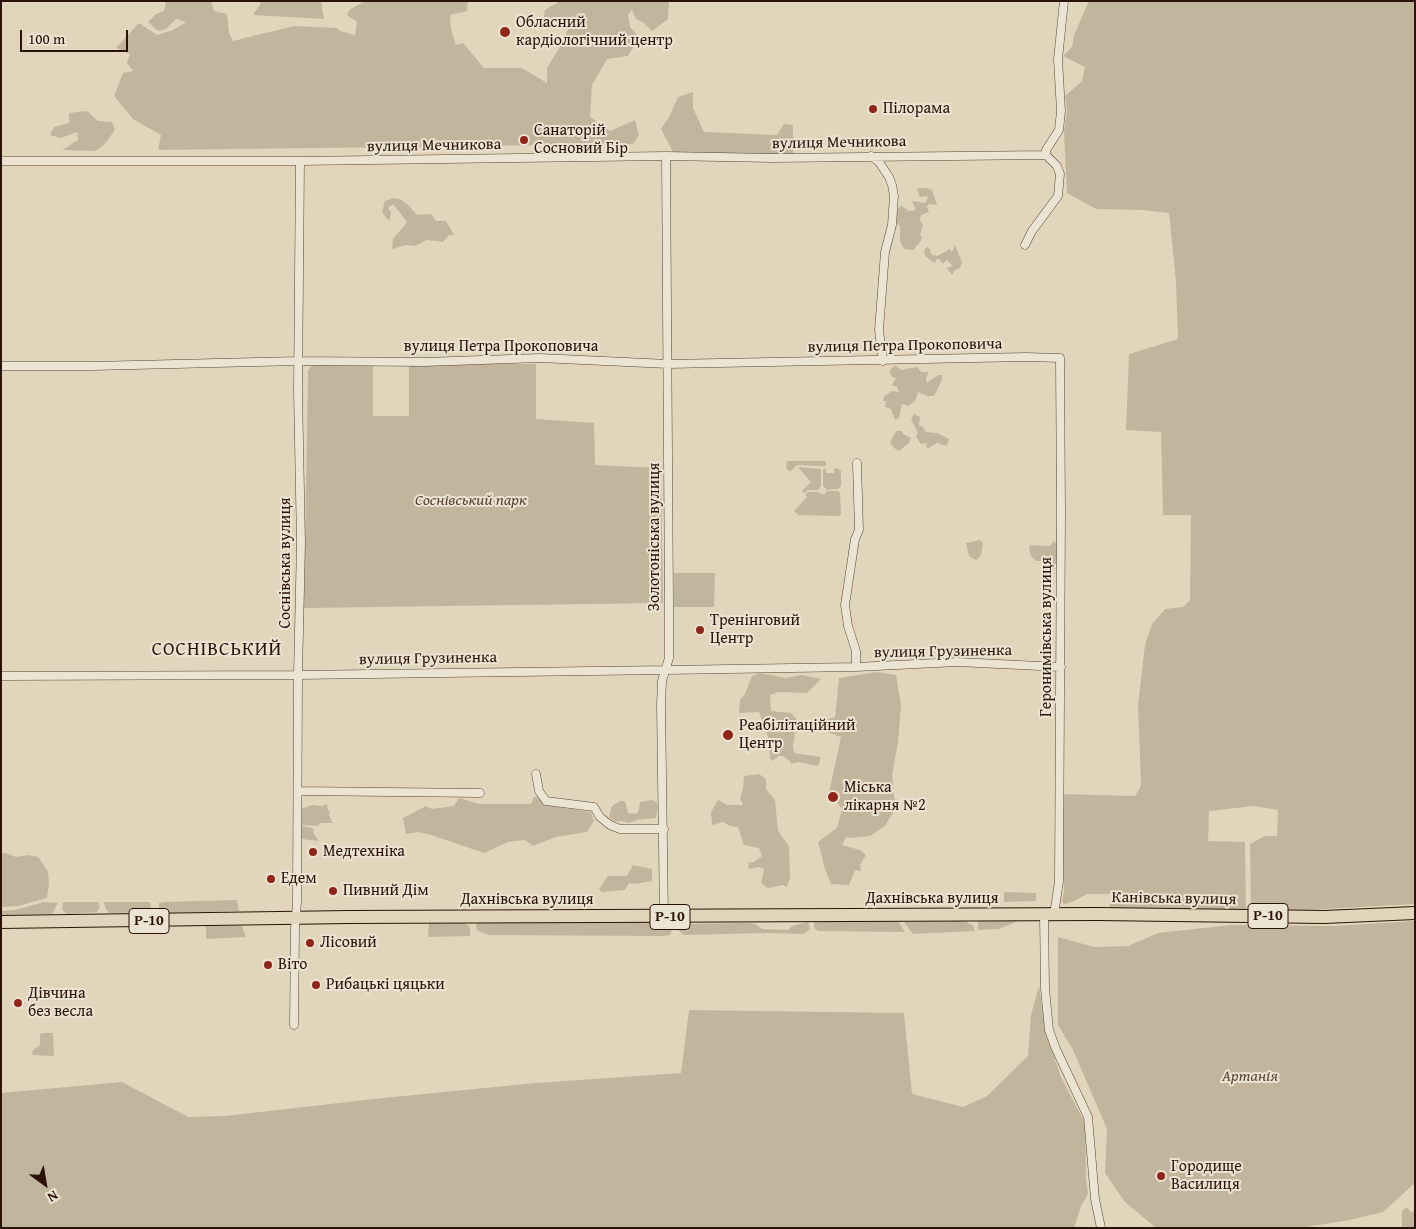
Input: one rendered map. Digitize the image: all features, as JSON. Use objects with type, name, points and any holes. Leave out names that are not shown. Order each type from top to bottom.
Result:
[{"type":"main road","name":"Канівська вулиця","points":[[1049,915],[1324,917],[1415,913]]},
{"type":"main road","name":"Дахнівська вулиця","points":[[1,922],[156,921],[296,917],[1049,915]]},
{"type":"street","points":[[1025,245],[1058,196],[1060,174],[1052,160],[1046,155],[1046,150],[1058,130],[1061,111],[1058,59],[1064,1]]},
{"type":"street","name":"вулиця Мечникова","points":[[1,161],[300,161],[666,156],[773,158],[1046,155]]},
{"type":"street","name":"Золотоніська вулиця","points":[[664,917],[661,705],[662,681],[669,658],[666,156]]},
{"type":"street","points":[[871,156],[879,162],[889,176],[894,196],[892,225],[885,252],[879,330],[883,361]]},
{"type":"street","name":"Соснівська вулиця","points":[[294,1024],[301,543],[299,361],[300,161]]},
{"type":"street","name":"вулиця Петра Прокоповича","points":[[1,366],[299,361],[424,362],[540,358],[668,364],[1026,357],[1060,358]]},
{"type":"street","name":"Геронимівська вулиця","points":[[1060,358],[1061,667],[1059,881],[1045,934],[1045,989],[1049,1030],[1088,1117],[1093,1184],[1101,1228]]},
{"type":"street","name":"вулиця Грузиненка","points":[[856,667],[856,651],[848,626],[845,605],[855,539],[859,530],[857,463]]},
{"type":"street","name":"вулиця Грузиненка","points":[[1,676],[666,670],[856,667],[957,662],[1061,667]]},
{"type":"street","points":[[536,774],[539,791],[546,801],[594,807],[600,817],[610,826],[620,829],[664,830]]},
{"type":"street","points":[[298,791],[480,792]]},
{"type":"green space","points":[[166,1],[211,1],[214,11],[227,14],[229,33],[233,41],[294,26],[337,28],[340,31],[355,35],[357,22],[347,15],[349,10],[365,1],[468,1],[467,11],[450,15],[451,29],[456,45],[463,43],[484,68],[522,68],[547,83],[547,68],[569,27],[558,19],[544,17],[545,10],[560,1],[669,1],[668,19],[652,31],[644,23],[636,19],[632,10],[628,15],[630,27],[639,37],[628,56],[607,59],[592,85],[590,117],[610,131],[635,120],[639,135],[633,144],[158,150],[161,135],[133,119],[114,96],[123,73],[133,71],[127,63],[130,54],[116,48],[139,23],[157,35],[173,30],[186,22],[176,19],[166,29],[158,31],[148,22],[156,14],[164,11]]},
{"type":"green space","points":[[258,1],[321,1],[324,19],[253,15],[261,3]]},
{"type":"green space","points":[[1089,1],[1415,1],[1415,904],[1251,913],[1250,844],[1265,836],[1277,836],[1278,810],[1254,806],[1209,811],[1208,841],[1245,842],[1246,912],[1109,910],[1112,894],[1087,894],[1072,902],[1064,904],[1062,902],[1064,891],[1062,794],[1135,796],[1141,786],[1138,705],[1145,645],[1152,624],[1165,609],[1183,607],[1190,600],[1191,515],[1163,515],[1161,432],[1126,430],[1129,354],[1178,339],[1176,281],[1169,213],[1142,210],[1096,209],[1067,193],[1064,133],[1067,109],[1065,96],[1082,81],[1085,67],[1063,56],[1072,47],[1074,35]]},
{"type":"green space","points":[[693,92],[693,108],[704,132],[777,135],[784,124],[793,125],[793,154],[674,154],[661,129],[678,97]]},
{"type":"green space","points":[[87,111],[98,121],[112,122],[115,130],[104,145],[95,151],[62,150],[78,140],[77,132],[61,138],[50,135],[54,127],[69,123],[69,113]]},
{"type":"green space","points":[[917,188],[932,190],[937,205],[928,204],[929,212],[921,215],[920,220],[923,225],[920,235],[922,237],[921,241],[913,250],[904,249],[900,241],[900,226],[895,221],[896,213],[901,205],[908,211],[916,210],[912,201],[925,203],[928,196],[920,197]]},
{"type":"green space","points":[[393,198],[400,199],[417,215],[431,214],[436,221],[446,221],[454,235],[449,235],[443,242],[427,240],[415,246],[406,245],[392,249],[393,239],[407,222],[393,204],[388,208],[391,212],[390,220],[382,212],[385,201]]},
{"type":"green space","points":[[955,245],[962,262],[960,268],[955,270],[952,275],[947,268],[953,266],[947,260],[943,264],[939,259],[936,259],[935,263],[925,256],[924,250],[927,247],[930,249],[931,254],[937,256],[950,249],[952,252]]},
{"type":"green space","name":"Соснівський парк","points":[[373,363],[373,416],[409,416],[409,363],[536,364],[536,419],[594,423],[595,465],[661,468],[663,603],[304,608],[308,371],[311,366],[319,365]]},
{"type":"green space","points":[[895,365],[901,370],[917,367],[921,372],[929,372],[926,378],[927,383],[938,375],[942,375],[942,380],[934,396],[927,396],[918,392],[915,401],[908,406],[902,404],[899,418],[895,420],[891,409],[885,407],[886,401],[883,401],[884,396],[892,391],[899,392],[897,387],[892,385],[896,378],[892,377],[889,371]]},
{"type":"green space","points":[[914,414],[920,417],[919,425],[926,432],[937,433],[949,439],[947,446],[937,443],[927,449],[926,443],[921,444],[916,437],[918,433],[911,419]]},
{"type":"green space","points":[[896,431],[902,431],[903,434],[911,438],[909,443],[899,451],[890,442]]},
{"type":"green space","points":[[787,461],[826,461],[826,466],[797,465],[790,472],[786,468]]},
{"type":"green space","points":[[798,467],[821,469],[821,486],[818,490],[808,490],[804,493],[802,491],[811,482]]},
{"type":"green space","points":[[826,468],[826,473],[834,473],[834,469],[838,468],[841,471],[841,486],[838,489],[827,490],[823,486],[823,470]]},
{"type":"green space","points":[[827,491],[838,491],[840,493],[841,514],[839,516],[798,515],[794,511],[807,497],[805,495],[808,492],[818,492],[824,495]]},
{"type":"green space","points":[[980,540],[983,543],[981,555],[977,560],[973,559],[969,556],[966,543]]},
{"type":"green space","points":[[1054,541],[1057,544],[1057,568],[1054,569],[1049,567],[1045,561],[1036,561],[1031,556],[1029,549],[1030,545],[1050,546]]},
{"type":"green space","points":[[674,573],[715,573],[714,607],[674,607]]},
{"type":"green space","points":[[877,672],[896,675],[901,705],[898,743],[892,775],[894,797],[897,806],[885,826],[870,836],[846,837],[842,845],[860,850],[866,855],[860,865],[861,871],[855,870],[849,885],[831,884],[818,842],[837,828],[842,809],[829,793],[841,737],[827,732],[799,729],[835,717],[839,678]]},
{"type":"green space","points":[[760,673],[786,678],[802,675],[821,679],[807,693],[779,692],[770,695],[771,711],[791,713],[797,720],[793,746],[794,753],[821,757],[818,766],[798,762],[791,764],[783,756],[779,756],[772,761],[770,758],[768,736],[759,712],[739,713],[740,700],[745,694],[752,676]]},
{"type":"green space","points":[[759,774],[766,779],[766,789],[775,800],[778,831],[789,846],[790,878],[787,887],[783,885],[768,888],[761,883],[764,869],[759,867],[749,869],[748,863],[754,862],[762,856],[759,848],[744,845],[738,827],[730,826],[723,822],[712,825],[711,812],[718,800],[727,805],[743,805],[740,798],[744,776]]},
{"type":"green space","points":[[534,797],[538,797],[545,805],[591,812],[594,821],[587,832],[556,837],[533,846],[525,840],[508,842],[484,853],[431,835],[418,832],[406,834],[403,818],[426,806],[432,809],[454,806],[459,798],[479,804],[531,804]]},
{"type":"green space","points":[[652,800],[657,803],[656,818],[629,823],[614,821],[609,817],[612,806],[620,801],[625,801],[628,813],[636,814],[639,810],[640,802]]},
{"type":"green space","points":[[327,804],[333,823],[320,823],[317,826],[302,825],[300,809],[313,805],[322,806]]},
{"type":"green space","points":[[302,826],[313,828],[314,834],[319,841],[301,839]]},
{"type":"green space","points":[[1,853],[16,857],[28,855],[38,857],[48,871],[47,898],[18,906],[1,907]]},
{"type":"green space","points":[[633,865],[652,869],[652,881],[635,884],[629,883],[625,890],[602,892],[599,889],[608,876],[627,876]]},
{"type":"green space","points":[[1004,892],[1036,893],[1036,901],[1004,902]]},
{"type":"green space","points":[[237,900],[239,911],[164,913],[160,911],[159,906],[159,903],[163,902]]},
{"type":"green space","points":[[44,902],[58,903],[52,914],[1,915],[1,911],[15,910]]},
{"type":"green space","points":[[63,902],[98,902],[100,907],[97,912],[66,914],[62,909]]},
{"type":"green space","points":[[104,902],[150,902],[151,906],[147,912],[109,913],[105,908]]},
{"type":"green space","points":[[814,921],[898,921],[905,932],[818,931],[814,928]]},
{"type":"green space","points":[[965,921],[974,926],[974,931],[913,934],[904,922]]},
{"type":"green space","points":[[978,921],[1018,921],[999,929],[978,930]]},
{"type":"green space","name":"Артанія","points":[[1415,921],[1415,1183],[1383,1212],[1350,1220],[1299,1228],[1156,1228],[1125,1202],[1105,1173],[1107,1129],[1073,1050],[1058,1025],[1058,937],[1094,947],[1128,946],[1158,933],[1231,925],[1335,926]]},
{"type":"green space","points":[[461,922],[468,925],[470,936],[428,937],[429,923]]},
{"type":"green space","points":[[477,922],[669,922],[673,927],[670,935],[663,936],[489,935],[478,931],[476,928]]},
{"type":"green space","points":[[808,922],[810,929],[804,934],[684,935],[676,926],[680,924],[749,923],[755,924],[762,929],[788,930],[792,926]]},
{"type":"green space","points":[[206,925],[242,926],[246,937],[206,939]]},
{"type":"green space","points":[[1039,986],[1046,1033],[1061,1077],[1085,1123],[1088,1194],[1081,1206],[1074,1228],[1,1228],[1,1093],[122,1082],[188,1117],[225,1116],[536,1083],[681,1073],[689,1010],[904,1013],[912,1094],[963,1107],[987,1096],[1028,1056],[1031,1015]]},
{"type":"green space","points":[[53,1033],[54,1056],[32,1055],[33,1050],[40,1045],[40,1034]]},
{"type":"green space","points":[[1407,1207],[1411,1212],[1415,1210],[1415,1228],[1402,1228],[1402,1211]]},
{"type":"place","name":"Обласний кардіологічний центр","points":[[505,32]]},
{"type":"place","name":"Пілорама","points":[[873,109]]},
{"type":"place","name":"Санаторій Сосновий Бір","points":[[524,140]]},
{"type":"place","name":"Тренінговий Центр","points":[[700,630]]},
{"type":"place","name":"Реабілітаційний Центр","points":[[728,735]]},
{"type":"place","name":"Міська лікарня №2","points":[[833,797]]},
{"type":"place","name":"Медтехніка","points":[[313,852]]},
{"type":"place","name":"Едем","points":[[271,879]]},
{"type":"place","name":"Пивний Дім","points":[[333,891]]},
{"type":"place","name":"Лісовий","points":[[310,943]]},
{"type":"place","name":"Віто","points":[[268,965]]},
{"type":"place","name":"Рибацькі цяцьки","points":[[316,985]]},
{"type":"place","name":"Дівчина без весла","points":[[18,1003]]},
{"type":"place","name":"Городище Василиця","points":[[1161,1176]]},
{"type":"district","name":"СОСНІВСЬКИЙ","points":[[217,650]]}]
